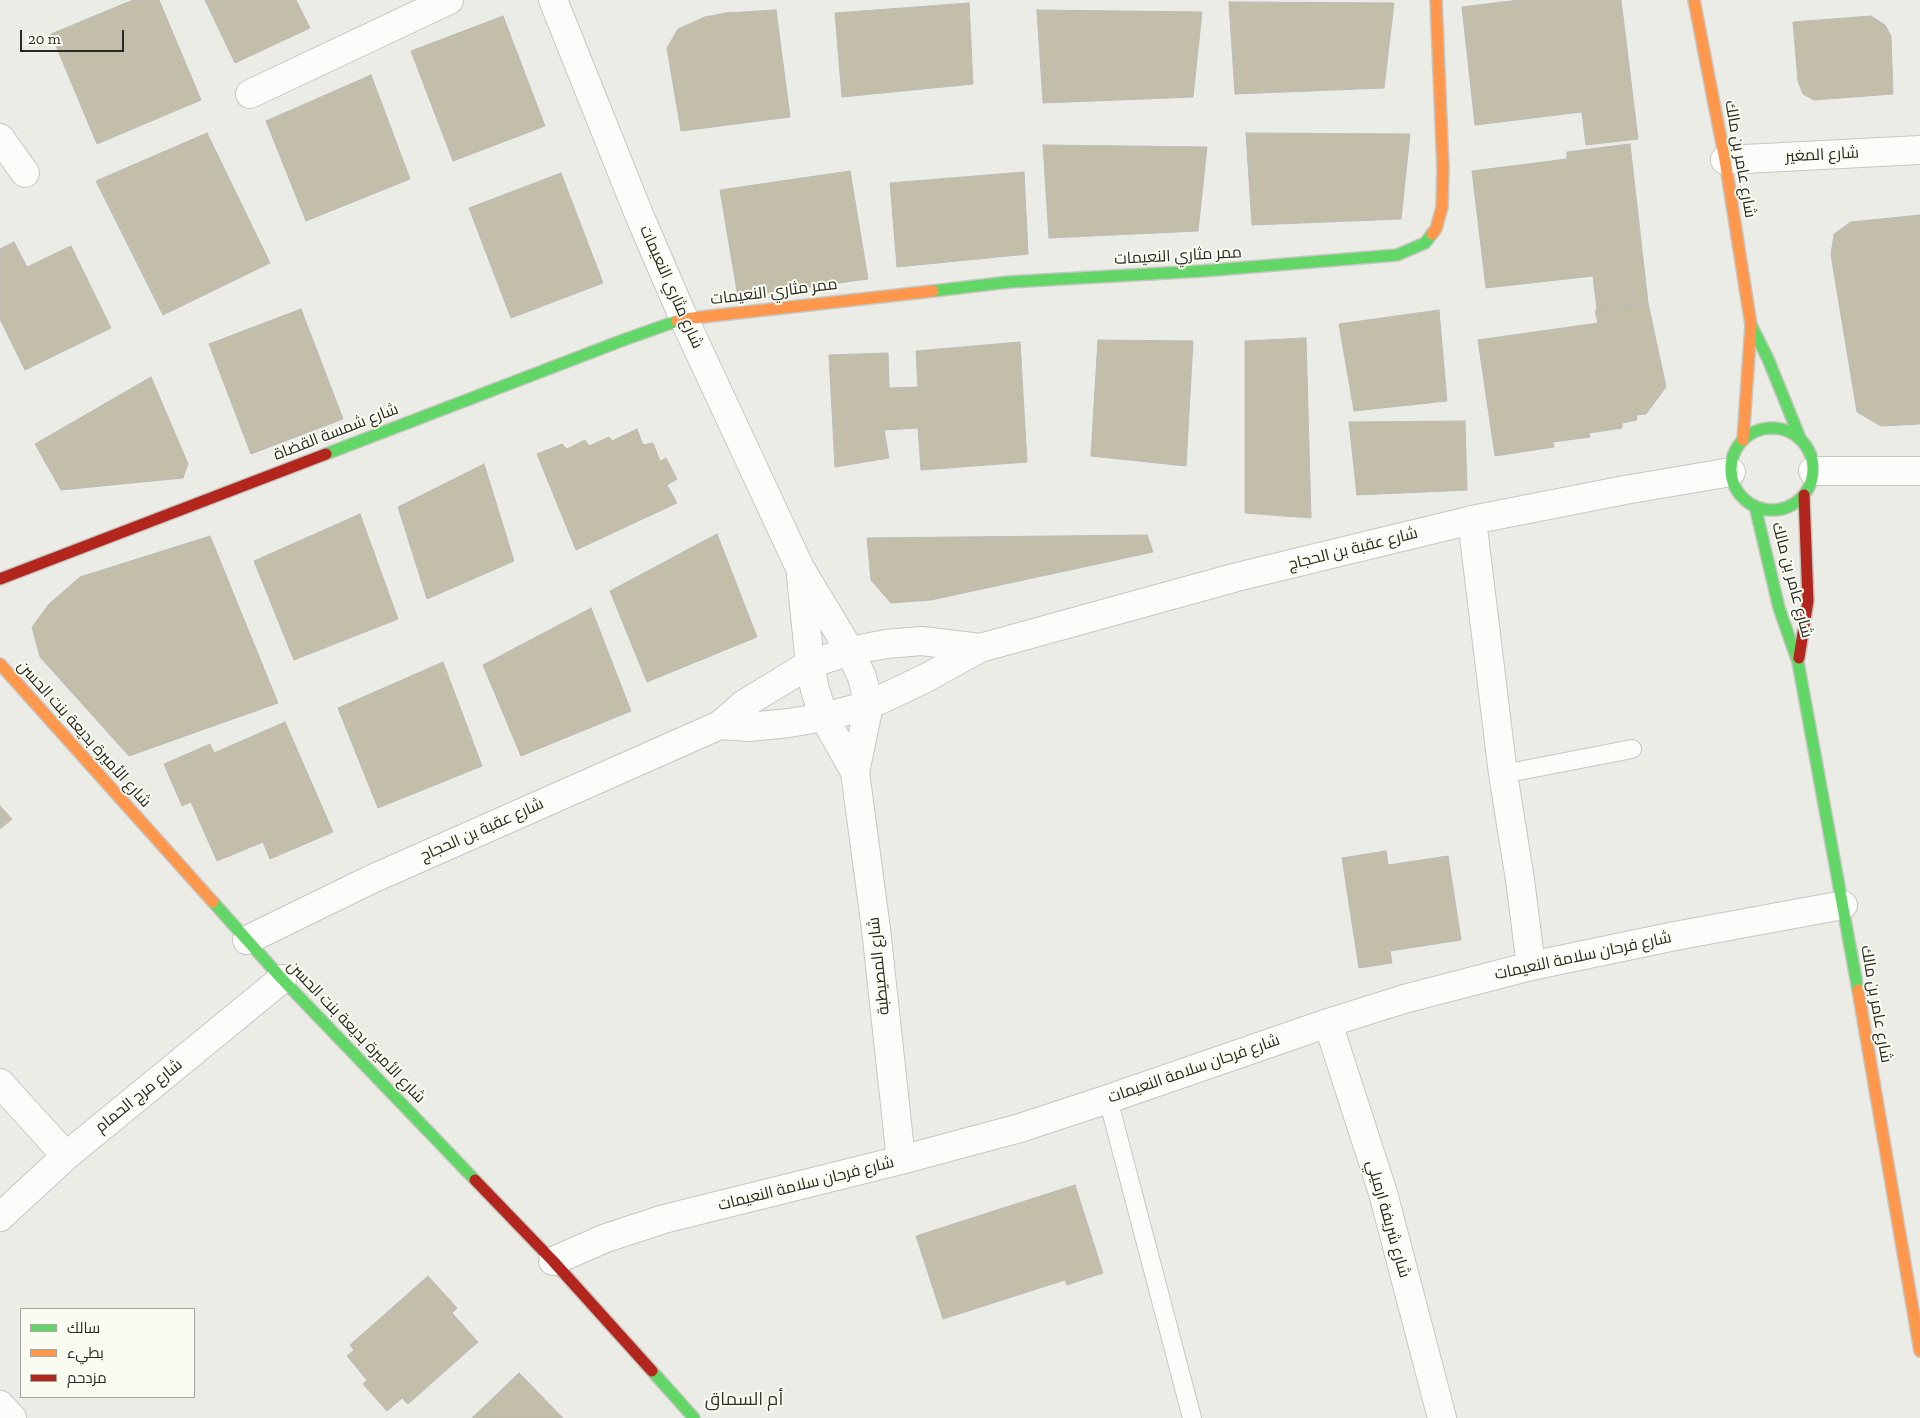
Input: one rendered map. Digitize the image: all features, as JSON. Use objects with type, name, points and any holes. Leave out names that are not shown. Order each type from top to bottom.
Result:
[{"type":"street","points":[[250,94],[449,0]]},
{"type":"street","name":"شارع مثاري النعيمات","points":[[553,0],[640,217],[684,319],[800,568],[850,651],[862,677],[870,705]]},
{"type":"street","name":"ممر مثاري النعيمات","points":[[684,319],[1009,282],[1202,271],[1397,255],[1425,243],[1436,229],[1442,207],[1443,168],[1436,0]]},
{"type":"street","name":"شارع عامر بن مالك","points":[[1694,0],[1725,160],[1751,325],[1743,440]]},
{"type":"street","points":[[0,138],[25,173]]},
{"type":"street","name":"شارع المغير","points":[[1725,160],[1920,150]]},
{"type":"street","name":"شارع شمسة القضاة","points":[[0,579],[626,339],[684,319]]},
{"type":"street","name":"شارع عامر بن مالك","points":[[1751,325],[1768,359],[1800,438]]},
{"type":"street","points":[[1771,428],[1782,429],[1800,438],[1812,459],[1809,483],[1794,504],[1780,509],[1766,509],[1755,506],[1739,492],[1731,472],[1734,455],[1743,440],[1761,430],[1771,428]]},
{"type":"street","points":[[1809,483],[1920,471]]},
{"type":"street","name":"شارع عقبة بن الحجاج","points":[[720,725],[749,727],[824,717],[870,705],[926,678],[980,648],[1237,577],[1472,520],[1625,490],[1731,472]]},
{"type":"street","name":"شارع عامر بن مالك","points":[[1798,662],[1808,601],[1809,483]]},
{"type":"street","name":"شارع عامر بن مالك","points":[[1755,506],[1779,608],[1798,662],[1843,905],[1920,1351]]},
{"type":"street","points":[[1472,520],[1503,774],[1520,880],[1530,966]]},
{"type":"street","name":"شارع مثاري النعيمات","points":[[800,568],[810,664],[815,690],[824,717]]},
{"type":"street","name":"شارع عقبة بن الحجاج","points":[[247,940],[372,879],[720,725],[744,704],[810,664],[850,651],[886,644],[922,641],[980,648]]},
{"type":"street","name":"شارع الأميرة بديعة بنت الحسن","points":[[0,664],[282,979],[553,1261],[694,1418]]},
{"type":"street","name":"شارع المصيطبة","points":[[870,705],[855,772],[876,929],[901,1160]]},
{"type":"street","name":"شارع المصيطبة","points":[[824,717],[855,772]]},
{"type":"street","name":"شارع فرحان سلامة النعيمات","points":[[553,1261],[606,1238],[664,1219],[901,1160],[1020,1128],[1404,999],[1530,966],[1843,905]]},
{"type":"street","name":"شارع مرج الحمام","points":[[0,1217],[66,1156],[282,979]]},
{"type":"street","name":"شارع شريفة ارميلي","points":[[1328,1023],[1383,1193],[1442,1418]]},
{"type":"street","points":[[0,1083],[66,1156]]},
{"type":"street","points":[[0,1405],[12,1418]]},
{"type":"lane","points":[[1503,774],[1632,749]]},
{"type":"lane","points":[[1108,1099],[1192,1418]]},
{"type":"building","points":[[133,0],[159,0],[201,100],[97,144],[51,34]]},
{"type":"building","points":[[205,0],[296,0],[310,28],[235,63]]},
{"type":"building","points":[[1519,0],[1621,0],[1638,139],[1586,145],[1582,112],[1475,125],[1462,7]]},
{"type":"building","points":[[1229,2],[1394,3],[1384,88],[1235,94]]},
{"type":"building","points":[[969,3],[973,84],[842,97],[835,13]]},
{"type":"building","points":[[776,10],[790,117],[681,131],[667,48],[678,29],[705,17],[725,13]]},
{"type":"building","points":[[1037,10],[1202,12],[1193,97],[1043,103]]},
{"type":"building","points":[[503,16],[545,126],[453,161],[411,51]]},
{"type":"building","points":[[1871,16],[1885,25],[1891,36],[1893,94],[1814,100],[1803,94],[1798,81],[1793,22]]},
{"type":"building","points":[[371,75],[410,179],[306,221],[266,121]]},
{"type":"building","points":[[207,133],[270,263],[163,315],[96,181]]},
{"type":"building","points":[[1246,133],[1410,134],[1401,219],[1252,225]]},
{"type":"building","points":[[1630,144],[1648,303],[1597,309],[1593,276],[1486,288],[1472,171],[1567,159],[1567,152]]},
{"type":"building","points":[[1043,145],[1207,147],[1198,231],[1049,238]]},
{"type":"building","points":[[850,171],[868,279],[738,297],[720,190]]},
{"type":"building","points":[[1024,172],[1028,254],[897,267],[890,183]]},
{"type":"building","points":[[561,173],[603,283],[511,318],[469,208]]},
{"type":"building","points":[[1920,215],[1920,424],[1881,426],[1857,412],[1831,255],[1834,234],[1851,222]]},
{"type":"building","points":[[14,242],[27,267],[71,246],[111,328],[25,370],[0,319],[0,249]]},
{"type":"building","points":[[1648,303],[1666,387],[1646,414],[1636,415],[1637,420],[1622,423],[1622,428],[1589,433],[1590,437],[1553,442],[1554,447],[1495,456],[1478,340],[1598,323],[1595,311],[1597,309]]},
{"type":"building","points":[[301,309],[343,419],[251,454],[209,344]]},
{"type":"building","points":[[1439,310],[1447,401],[1354,411],[1339,324]]},
{"type":"building","points":[[1306,338],[1311,518],[1245,513],[1245,341]]},
{"type":"building","points":[[1098,340],[1193,341],[1186,466],[1091,456]]},
{"type":"building","points":[[1020,342],[1027,462],[921,470],[918,428],[884,430],[889,458],[835,467],[829,355],[888,353],[889,388],[918,387],[916,351]]},
{"type":"building","points":[[151,377],[188,464],[183,478],[61,490],[35,444]]},
{"type":"building","points":[[1465,421],[1467,490],[1357,495],[1349,422]]},
{"type":"building","points":[[637,429],[643,445],[653,443],[660,461],[666,458],[677,479],[667,485],[677,503],[576,550],[537,454],[562,444],[567,449],[585,440],[589,446],[609,437],[612,441]]},
{"type":"building","points":[[484,464],[514,561],[427,599],[398,507]]},
{"type":"building","points":[[360,514],[398,619],[294,660],[254,561]]},
{"type":"building","points":[[717,534],[757,637],[647,682],[610,591]]},
{"type":"building","points":[[1147,535],[1153,552],[931,600],[891,603],[871,580],[867,538]]},
{"type":"building","points":[[210,536],[278,703],[129,756],[40,657],[32,627],[49,604],[80,577]]},
{"type":"building","points":[[591,608],[631,711],[521,756],[483,665]]},
{"type":"building","points":[[443,662],[482,766],[378,808],[338,708]]},
{"type":"building","points":[[285,722],[333,832],[270,859],[263,842],[217,861],[191,802],[182,806],[164,764],[210,744],[214,753]]},
{"type":"building","points":[[0,806],[12,819],[0,829]]},
{"type":"building","points":[[1386,851],[1388,865],[1448,856],[1461,940],[1390,951],[1392,963],[1359,968],[1342,858]]},
{"type":"building","points":[[1075,1185],[1103,1273],[1067,1285],[1065,1280],[943,1319],[916,1236]]},
{"type":"building","points":[[428,1276],[457,1308],[452,1313],[478,1342],[408,1404],[402,1398],[387,1411],[363,1384],[367,1380],[347,1356],[354,1350],[350,1345]]},
{"type":"building","points":[[519,1373],[563,1418],[472,1418]]},
{"type":"traffic: fast","points":[[933,291],[1009,282],[1202,271],[1397,255],[1425,243],[1432,234]]},
{"type":"traffic: fast","points":[[326,454],[677,321]]},
{"type":"traffic: fast","points":[[1751,325],[1768,359],[1800,438]]},
{"type":"traffic: fast","points":[[1772,428],[1788,431],[1801,440],[1810,453],[1813,469],[1810,485],[1801,498],[1788,507],[1772,510],[1756,507],[1743,498],[1734,485],[1731,469],[1734,453],[1743,440],[1756,431],[1772,428]]},
{"type":"traffic: fast","points":[[1755,506],[1779,608],[1798,662],[1858,990]]},
{"type":"traffic: fast","points":[[213,902],[282,979],[475,1180]]},
{"type":"traffic: fast","points":[[652,1371],[694,1418]]},
{"type":"traffic: slow","points":[[1432,234],[1436,229],[1442,207],[1443,168],[1436,0]]},
{"type":"traffic: slow","points":[[1694,0],[1725,160],[1751,325],[1743,440]]},
{"type":"traffic: slow","points":[[677,321],[933,291]]},
{"type":"traffic: slow","points":[[0,664],[213,902]]},
{"type":"traffic: slow","points":[[1858,990],[1920,1351]]},
{"type":"traffic: jam","points":[[0,579],[326,454]]},
{"type":"traffic: jam","points":[[1799,658],[1808,601],[1804,495]]},
{"type":"traffic: jam","points":[[475,1180],[553,1261],[652,1371]]},
{"type":"district","name":"أم السماق","points":[[744,1400]]}]
